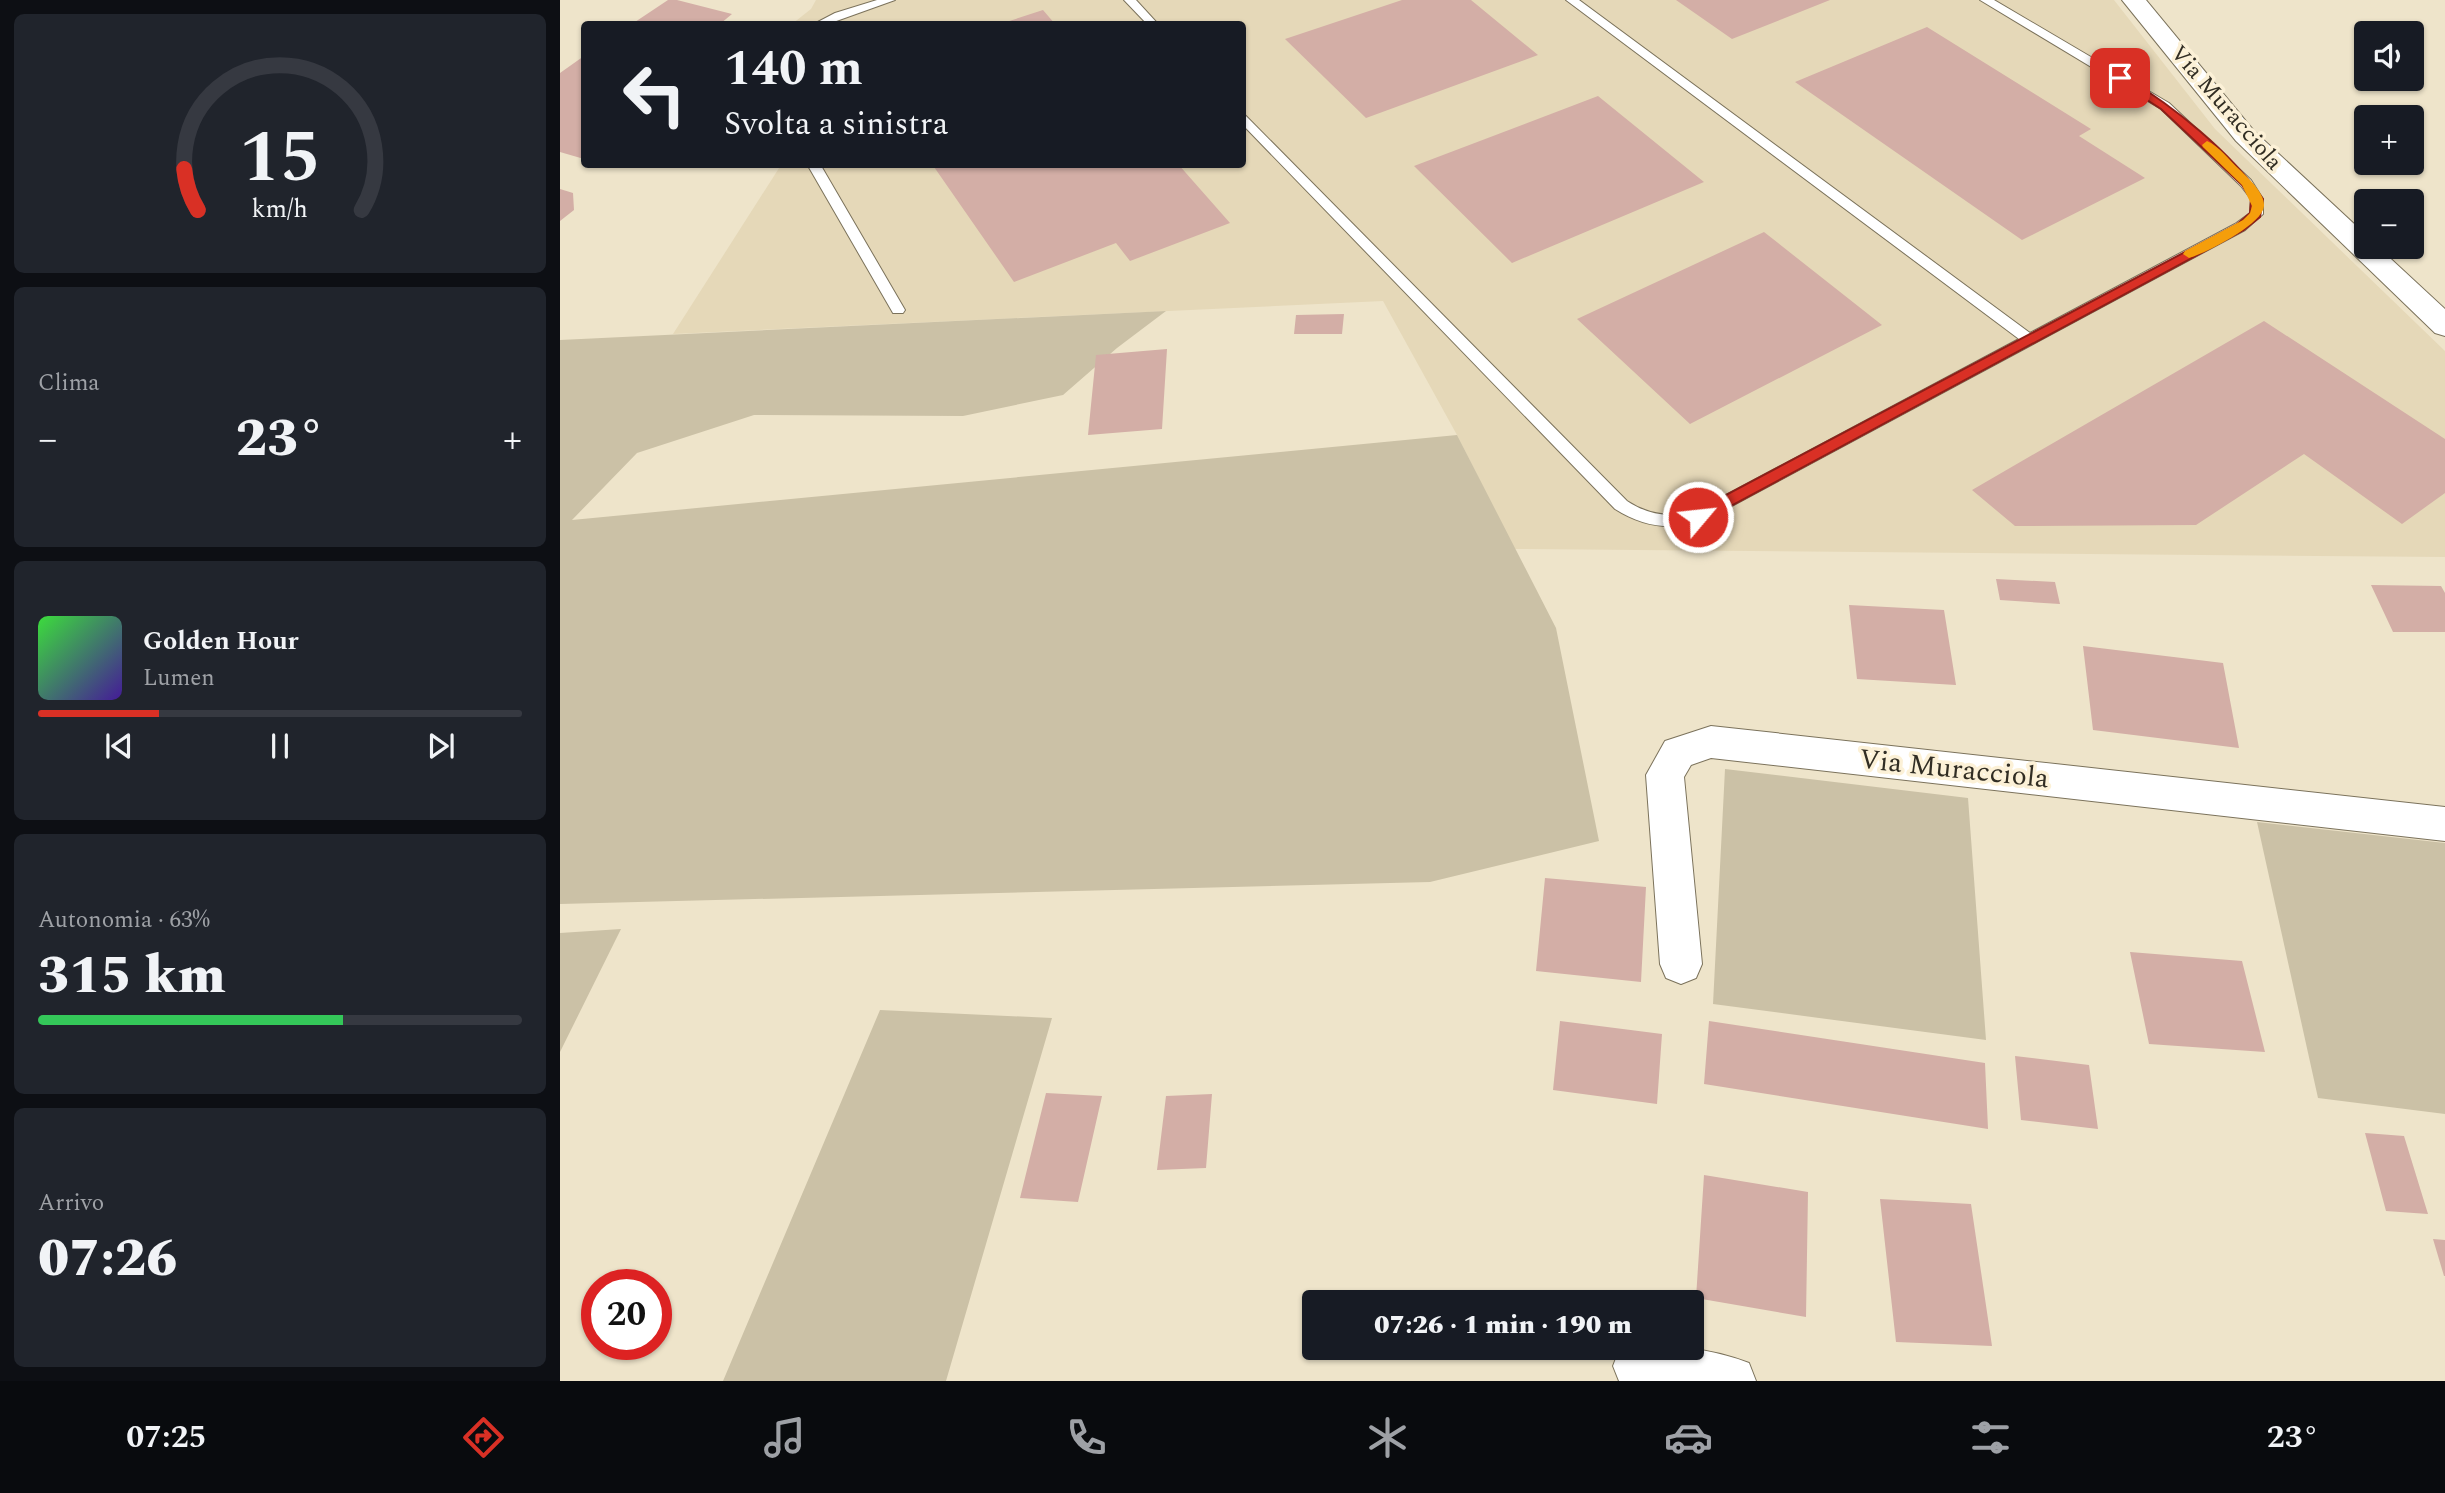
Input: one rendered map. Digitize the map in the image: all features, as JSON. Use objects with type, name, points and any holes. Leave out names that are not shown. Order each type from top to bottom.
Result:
[{"type":"street","name":"Via Muracciola","points":[[2134,0],[2245,136],[2445,326]]},
{"type":"street","name":"Via Muracciola","points":[[1681,964],[1665,775],[1678,753],[1711,742],[2445,824]]},
{"type":"street","points":[[1638,1366],[1731,1381]]},
{"type":"lane","points":[[826,21],[889,0]]},
{"type":"lane","points":[[1129,0],[1150,21]]},
{"type":"lane","points":[[1572,0],[2028,340]]},
{"type":"lane","points":[[1246,120],[1620,505],[1640,517],[1667,522],[1698,517],[2240,227],[2256,214],[2257,199],[2246,183],[2165,106],[1986,0]]},
{"type":"lane","points":[[815,168],[898,310]]},
{"type":"shaded area","points":[[816,0],[2114,0],[2215,129],[2445,351],[2445,557],[1514,549],[1457,435],[1383,301],[673,334],[779,168],[1246,168],[1246,21],[796,21],[811,9]]},
{"type":"shaded area","points":[[1166,311],[1117,348],[1063,395],[963,416],[754,415],[637,453],[572,520],[1457,435],[1556,628],[1599,841],[1430,882],[560,904],[560,340]]},
{"type":"shaded area","points":[[1725,769],[1968,798],[1986,1040],[1713,1004]]},
{"type":"shaded area","points":[[2257,822],[2445,843],[2445,1114],[2318,1098]]},
{"type":"shaded area","points":[[621,929],[560,1052],[560,933]]},
{"type":"shaded area","points":[[880,1010],[1052,1018],[946,1381],[723,1381]]},
{"type":"building","points":[[668,0],[732,14],[724,21],[636,21]]},
{"type":"building","points":[[1402,0],[1471,0],[1538,55],[1366,118],[1285,39]]},
{"type":"building","points":[[1676,0],[1830,0],[1732,39]]},
{"type":"building","points":[[1043,10],[1052,21],[1009,21]]},
{"type":"building","points":[[1927,27],[2091,129],[2079,136],[2145,178],[2022,240],[1795,82]]},
{"type":"building","points":[[581,58],[581,158],[560,152],[560,73]]},
{"type":"building","points":[[1598,96],[1704,182],[1512,263],[1414,166]]},
{"type":"building","points":[[935,168],[1182,168],[1230,223],[1130,261],[1116,243],[1014,282]]},
{"type":"building","points":[[560,189],[573,193],[574,210],[560,221]]},
{"type":"building","points":[[1764,232],[1882,325],[1690,424],[1577,319]]},
{"type":"building","points":[[1344,314],[1342,334],[1294,334],[1296,315]]},
{"type":"building","points":[[2264,321],[2445,439],[2445,493],[2402,524],[2304,454],[2196,525],[2015,526],[1972,490]]},
{"type":"building","points":[[1167,349],[1162,429],[1088,435],[1096,355]]},
{"type":"building","points":[[1996,579],[2055,582],[2060,604],[2000,600]]},
{"type":"building","points":[[2371,585],[2441,586],[2445,593],[2445,632],[2393,632]]},
{"type":"building","points":[[1849,605],[1944,610],[1956,685],[1857,679]]},
{"type":"building","points":[[2083,646],[2223,663],[2239,748],[2093,730]]},
{"type":"building","points":[[1545,878],[1646,887],[1641,982],[1536,971]]},
{"type":"building","points":[[2130,952],[2242,961],[2265,1052],[2149,1044]]},
{"type":"building","points":[[1560,1021],[1662,1034],[1657,1104],[1553,1090]]},
{"type":"building","points":[[1709,1021],[1985,1063],[1988,1129],[1704,1084]]},
{"type":"building","points":[[2015,1056],[2089,1065],[2098,1129],[2021,1120]]},
{"type":"building","points":[[1046,1093],[1102,1096],[1078,1202],[1020,1198]]},
{"type":"building","points":[[1212,1094],[1206,1168],[1157,1170],[1166,1096]]},
{"type":"building","points":[[2365,1133],[2404,1136],[2428,1214],[2386,1211]]},
{"type":"building","points":[[1704,1175],[1808,1192],[1806,1317],[1704,1299],[1704,1290],[1697,1290]]},
{"type":"building","points":[[1880,1199],[1971,1204],[1992,1346],[1896,1342]]},
{"type":"building","points":[[2433,1239],[2445,1240],[2445,1276],[2444,1276]]},
{"type":"slow traffic","points":[[2189,254],[2247,223],[2256,214],[2258,206],[2257,199],[2246,183],[2207,145]]},
{"type":"route","points":[[1698,517],[2240,227],[2256,214],[2257,199],[2246,183],[2165,106],[2120,78]]}]
